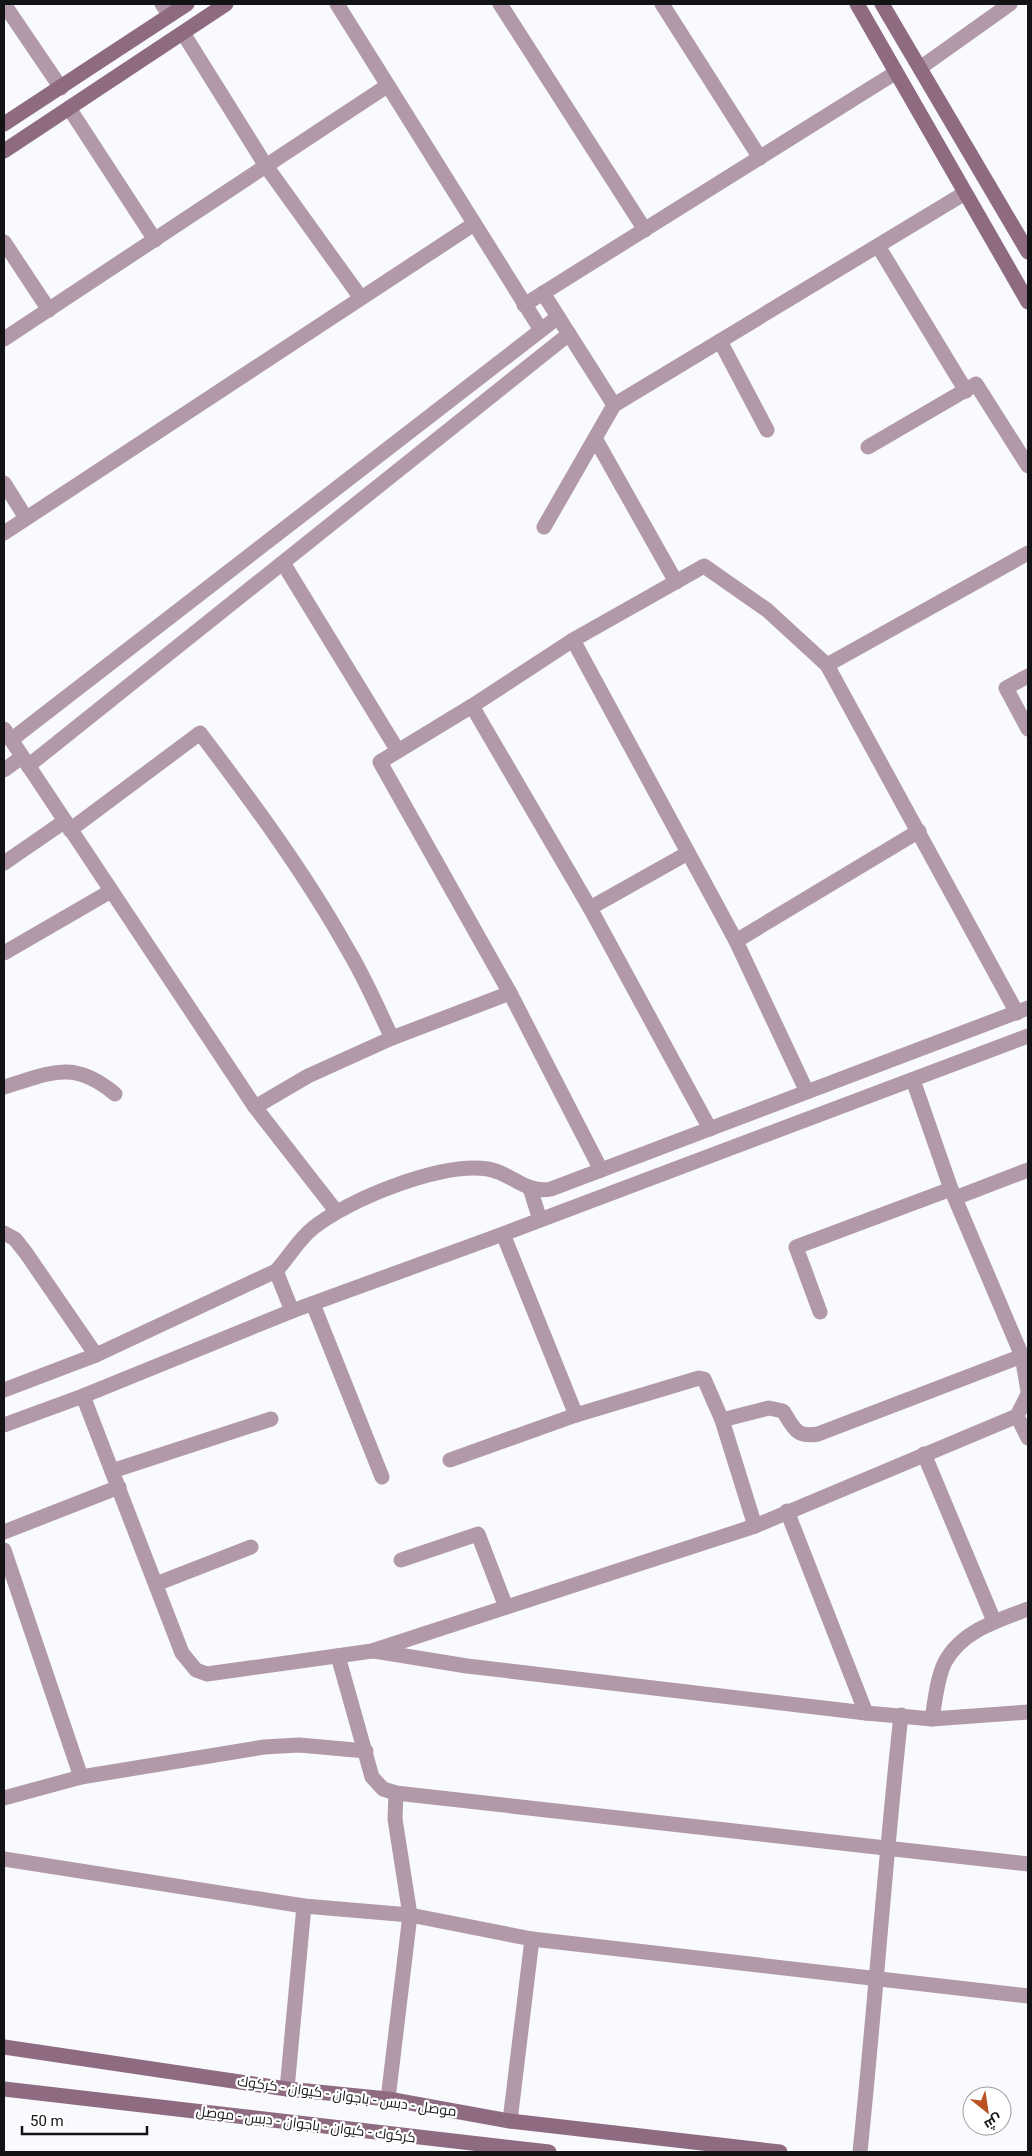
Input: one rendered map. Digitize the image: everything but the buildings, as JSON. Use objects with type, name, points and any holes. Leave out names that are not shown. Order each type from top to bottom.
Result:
[{"type":"main road","points":[[4,124],[61,88],[166,10],[187,4]]},
{"type":"main road","points":[[4,151],[225,4]]},
{"type":"main road","points":[[857,4],[1028,302]]},
{"type":"main road","points":[[882,4],[1027,247]]},
{"type":"main road","name":"موصل - دبس - باجوان - كيوان - كركوك","points":[[4,2047],[287,2089],[388,2099],[510,2121],[780,2152]]},
{"type":"main road","name":"كركوك - كيوان - باجوان - دبس - موصل","points":[[4,2089],[549,2152]]},
{"type":"street","points":[[4,4],[61,88]]},
{"type":"street","points":[[337,4],[541,330]]},
{"type":"street","points":[[500,4],[645,230]]},
{"type":"street","points":[[662,4],[760,158]]},
{"type":"street","points":[[920,68],[1010,4]]},
{"type":"street","points":[[183,33],[266,166],[361,298]]},
{"type":"street","points":[[524,305],[895,73]]},
{"type":"street","points":[[4,340],[388,86]]},
{"type":"street","points":[[69,108],[154,240]]},
{"type":"street","points":[[544,527],[614,406],[965,193]]},
{"type":"street","points":[[4,533],[474,224]]},
{"type":"street","points":[[4,242],[49,310]]},
{"type":"street","points":[[878,246],[966,391]]},
{"type":"street","points":[[543,293],[614,406]]},
{"type":"street","points":[[336,1211],[256,1107],[8,734],[558,317]]},
{"type":"street","points":[[4,770],[25,761],[283,563],[570,334]]},
{"type":"street","points":[[720,341],[767,430]]},
{"type":"street","points":[[868,447],[976,384],[1028,466]]},
{"type":"street","points":[[596,440],[676,582]]},
{"type":"street","points":[[4,483],[26,518]]},
{"type":"street","points":[[827,665],[1028,554]]},
{"type":"street","points":[[283,563],[398,751]]},
{"type":"street","points":[[4,1390],[96,1355],[276,1271],[312,1228],[336,1211],[375,1193],[444,1172],[466,1168],[489,1169],[540,1191],[552,1188],[601,1170],[710,1129],[1022,1011],[827,665],[767,610],[704,566],[573,640],[472,706],[380,762],[510,993],[601,1170]]},
{"type":"street","points":[[573,640],[736,941],[808,1092]]},
{"type":"street","points":[[1028,676],[1006,688],[1028,729]]},
{"type":"street","points":[[472,706],[590,908],[710,1129]]},
{"type":"street","points":[[4,863],[68,825],[200,733],[258,809],[321,904],[350,951],[392,1038]]},
{"type":"street","points":[[736,941],[919,831]]},
{"type":"street","points":[[590,908],[688,853]]},
{"type":"street","points":[[4,953],[111,891]]},
{"type":"street","points":[[256,1107],[308,1076],[392,1038],[510,993]]},
{"type":"street","points":[[4,1425],[83,1396],[292,1311],[503,1234],[1028,1036]]},
{"type":"street","points":[[4,1087],[67,1071],[81,1073],[99,1080],[115,1094]]},
{"type":"street","points":[[83,1396],[182,1653],[196,1670],[207,1674],[372,1651],[755,1526],[1017,1416],[1028,1393],[1022,1356],[953,1193],[913,1080]]},
{"type":"street","points":[[820,1312],[796,1247],[953,1193],[1028,1170]]},
{"type":"street","points":[[530,1188],[540,1220]]},
{"type":"street","points":[[4,1233],[15,1239],[26,1253],[96,1355]]},
{"type":"street","points":[[503,1234],[576,1416]]},
{"type":"street","points":[[276,1271],[292,1311]]},
{"type":"street","points":[[313,1304],[382,1477]]},
{"type":"street","points":[[722,1420],[769,1408],[782,1411],[798,1432],[806,1436],[818,1434],[1022,1356]]},
{"type":"street","points":[[450,1460],[576,1416],[698,1378],[704,1379],[708,1384],[722,1420],[755,1526]]},
{"type":"street","points":[[1017,1416],[1028,1438]]},
{"type":"street","points":[[112,1471],[271,1419]]},
{"type":"street","points":[[924,1454],[994,1621]]},
{"type":"street","points":[[4,1532],[119,1487]]},
{"type":"street","points":[[787,1511],[866,1713]]},
{"type":"street","points":[[401,1560],[478,1534],[506,1607]]},
{"type":"street","points":[[156,1584],[252,1547]]},
{"type":"street","points":[[4,1550],[81,1777]]},
{"type":"street","points":[[932,1719],[945,1663],[956,1648],[966,1638],[994,1621],[1028,1609]]},
{"type":"street","points":[[372,1651],[467,1666],[866,1713],[932,1719],[1028,1712]]},
{"type":"street","points":[[338,1656],[372,1777],[383,1789],[396,1793],[1028,1864]]},
{"type":"street","points":[[860,2152],[878,1979],[887,1847],[901,1715]]},
{"type":"street","points":[[4,1798],[81,1777],[264,1747],[299,1746],[366,1751]]},
{"type":"street","points":[[388,2099],[410,1915],[395,1819],[396,1793]]},
{"type":"street","points":[[4,1859],[304,1906],[410,1915],[532,1940],[1028,1996]]},
{"type":"street","points":[[287,2089],[304,1906]]},
{"type":"street","points":[[510,2121],[532,1940]]}]
